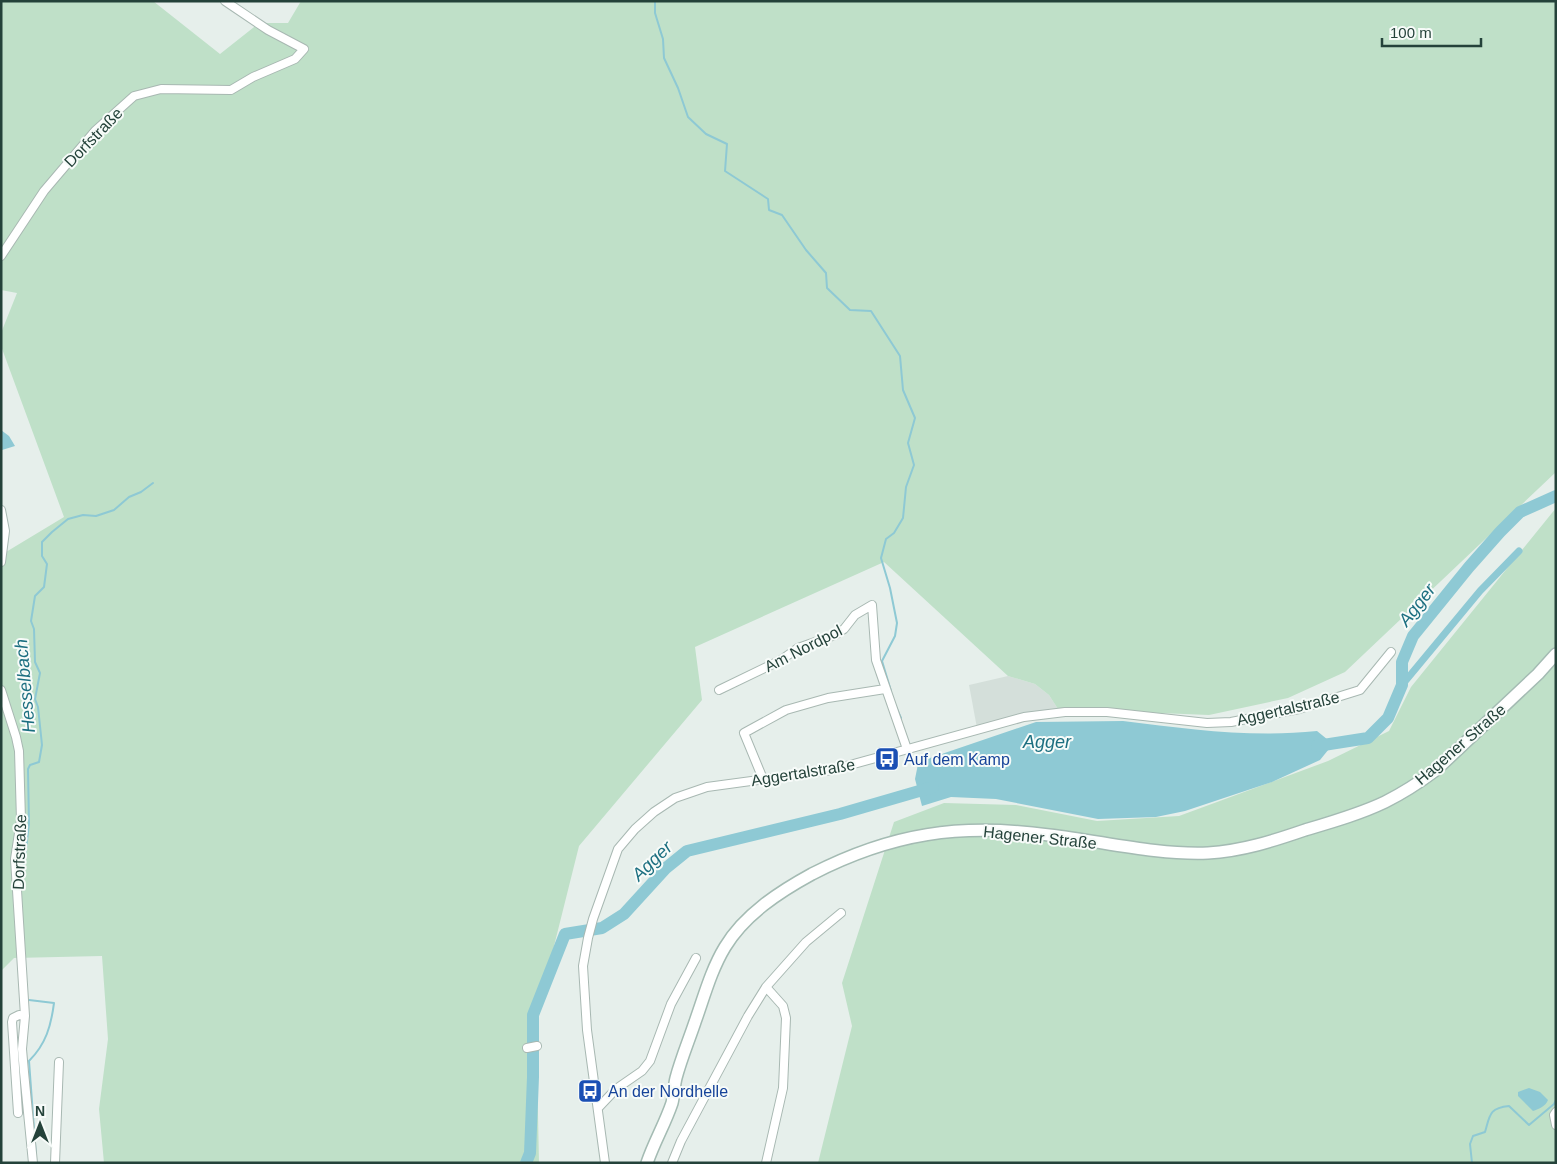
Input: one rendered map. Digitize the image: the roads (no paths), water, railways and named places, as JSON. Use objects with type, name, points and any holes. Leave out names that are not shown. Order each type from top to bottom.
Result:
[{"type":"main road","name":"Hagener Straße","points":[[647,1163],[655,1141],[663,1128],[673,1100],[675,1080],[711,977],[725,946],[745,922],[779,893],[838,861],[883,844],[926,834],[963,830],[1002,830],[1051,835],[1146,850],[1180,852],[1209,853],[1274,841],[1369,810],[1401,794],[1443,764],[1538,674],[1556,654]]},
{"type":"street","name":"Dorfstraße","points":[[1,256],[44,191],[95,131],[134,96],[161,89],[231,90],[253,77],[294,59],[304,49],[268,30],[225,1]]},
{"type":"street","points":[[1,510],[5,532],[1,562]]},
{"type":"street","name":"Am Nordpol","points":[[719,690],[781,660],[798,648],[835,635],[844,629],[855,615],[872,605],[876,660],[885,689]]},
{"type":"street","name":"Aggertalstraße","points":[[605,1163],[587,1030],[583,966],[588,938],[593,918],[618,849],[635,829],[654,812],[675,798],[707,787],[832,770],[1024,717],[1065,712],[1107,712],[1207,723],[1231,722],[1299,709],[1360,690],[1391,652]]},
{"type":"street","points":[[763,779],[744,733],[786,710],[828,698],[885,689],[907,749]]},
{"type":"street","name":"Dorfstraße","points":[[1,690],[19,751],[21,820],[15,860],[25,1016],[23,1057],[33,1163]]},
{"type":"street","points":[[672,1163],[681,1141],[748,1016],[766,987],[806,942],[841,913]]},
{"type":"street","points":[[598,1108],[616,1089],[642,1071],[650,1061],[671,1004],[696,958]]},
{"type":"street","points":[[766,987],[783,1006],[786,1018],[783,1088],[766,1163]]},
{"type":"street","points":[[18,1113],[12,1022],[19,1015],[25,1016]]},
{"type":"street","points":[[527,1048],[538,1046]]},
{"type":"street","points":[[55,1163],[59,1062]]},
{"type":"street","points":[[1556,1112],[1556,1125]]},
{"type":"water","points":[[1,430],[9,436],[15,446],[2,450]]},
{"type":"water","points":[[1123,721],[1196,730],[1244,733],[1268,734],[1317,731],[1333,744],[1320,760],[1272,782],[1185,811],[1156,817],[1098,819],[996,799],[951,797],[922,806],[915,779],[918,764],[927,759],[1036,722]]},
{"type":"water","points":[[1529,1088],[1540,1092],[1548,1100],[1544,1106],[1533,1111],[1518,1096],[1518,1092]]},
{"type":"waterway","points":[[655,1],[655,13],[663,39],[664,58],[678,88],[688,117],[706,134],[727,144],[725,171],[768,199],[769,210],[782,215],[806,250],[826,273],[827,288],[850,310],[871,311],[900,356],[903,390],[915,418],[908,443],[914,465],[906,487],[903,518],[894,533],[886,539],[881,558],[890,588],[897,623],[895,636],[882,661],[891,691]]},
{"type":"waterway","name":"Hesselbach","points":[[24,865],[29,824],[28,769],[30,765],[39,762],[42,745],[38,707],[35,699],[40,673],[35,662],[34,629],[31,621],[35,596],[44,587],[47,564],[42,556],[42,542],[68,519],[83,515],[96,516],[114,510],[129,497],[141,492],[153,483]]},
{"type":"waterway","name":"Agger","points":[[1317,746],[1368,738],[1388,718],[1402,685],[1402,662],[1413,636],[1469,567],[1520,512],[1556,496]]},
{"type":"waterway","points":[[1402,685],[1480,591],[1519,551]]},
{"type":"waterway","points":[[896,707],[901,718]]},
{"type":"waterway","name":"Agger","points":[[526,1163],[530,1153],[533,1015],[565,934],[602,928],[624,914],[666,868],[687,851],[840,814],[933,787]]},
{"type":"waterway","name":"Hesselbach","points":[[29,1000],[54,1003],[44,1041],[29,1061],[36,1156]]},
{"type":"waterway","points":[[1472,1163],[1470,1144],[1473,1136],[1485,1132],[1491,1113],[1502,1107],[1509,1106],[1529,1125],[1554,1104],[1556,1100]]},
{"type":"place","name":"Auf dem Kamp","points":[[887,759]]},
{"type":"place","name":"An der Nordhelle","points":[[590,1091]]}]
